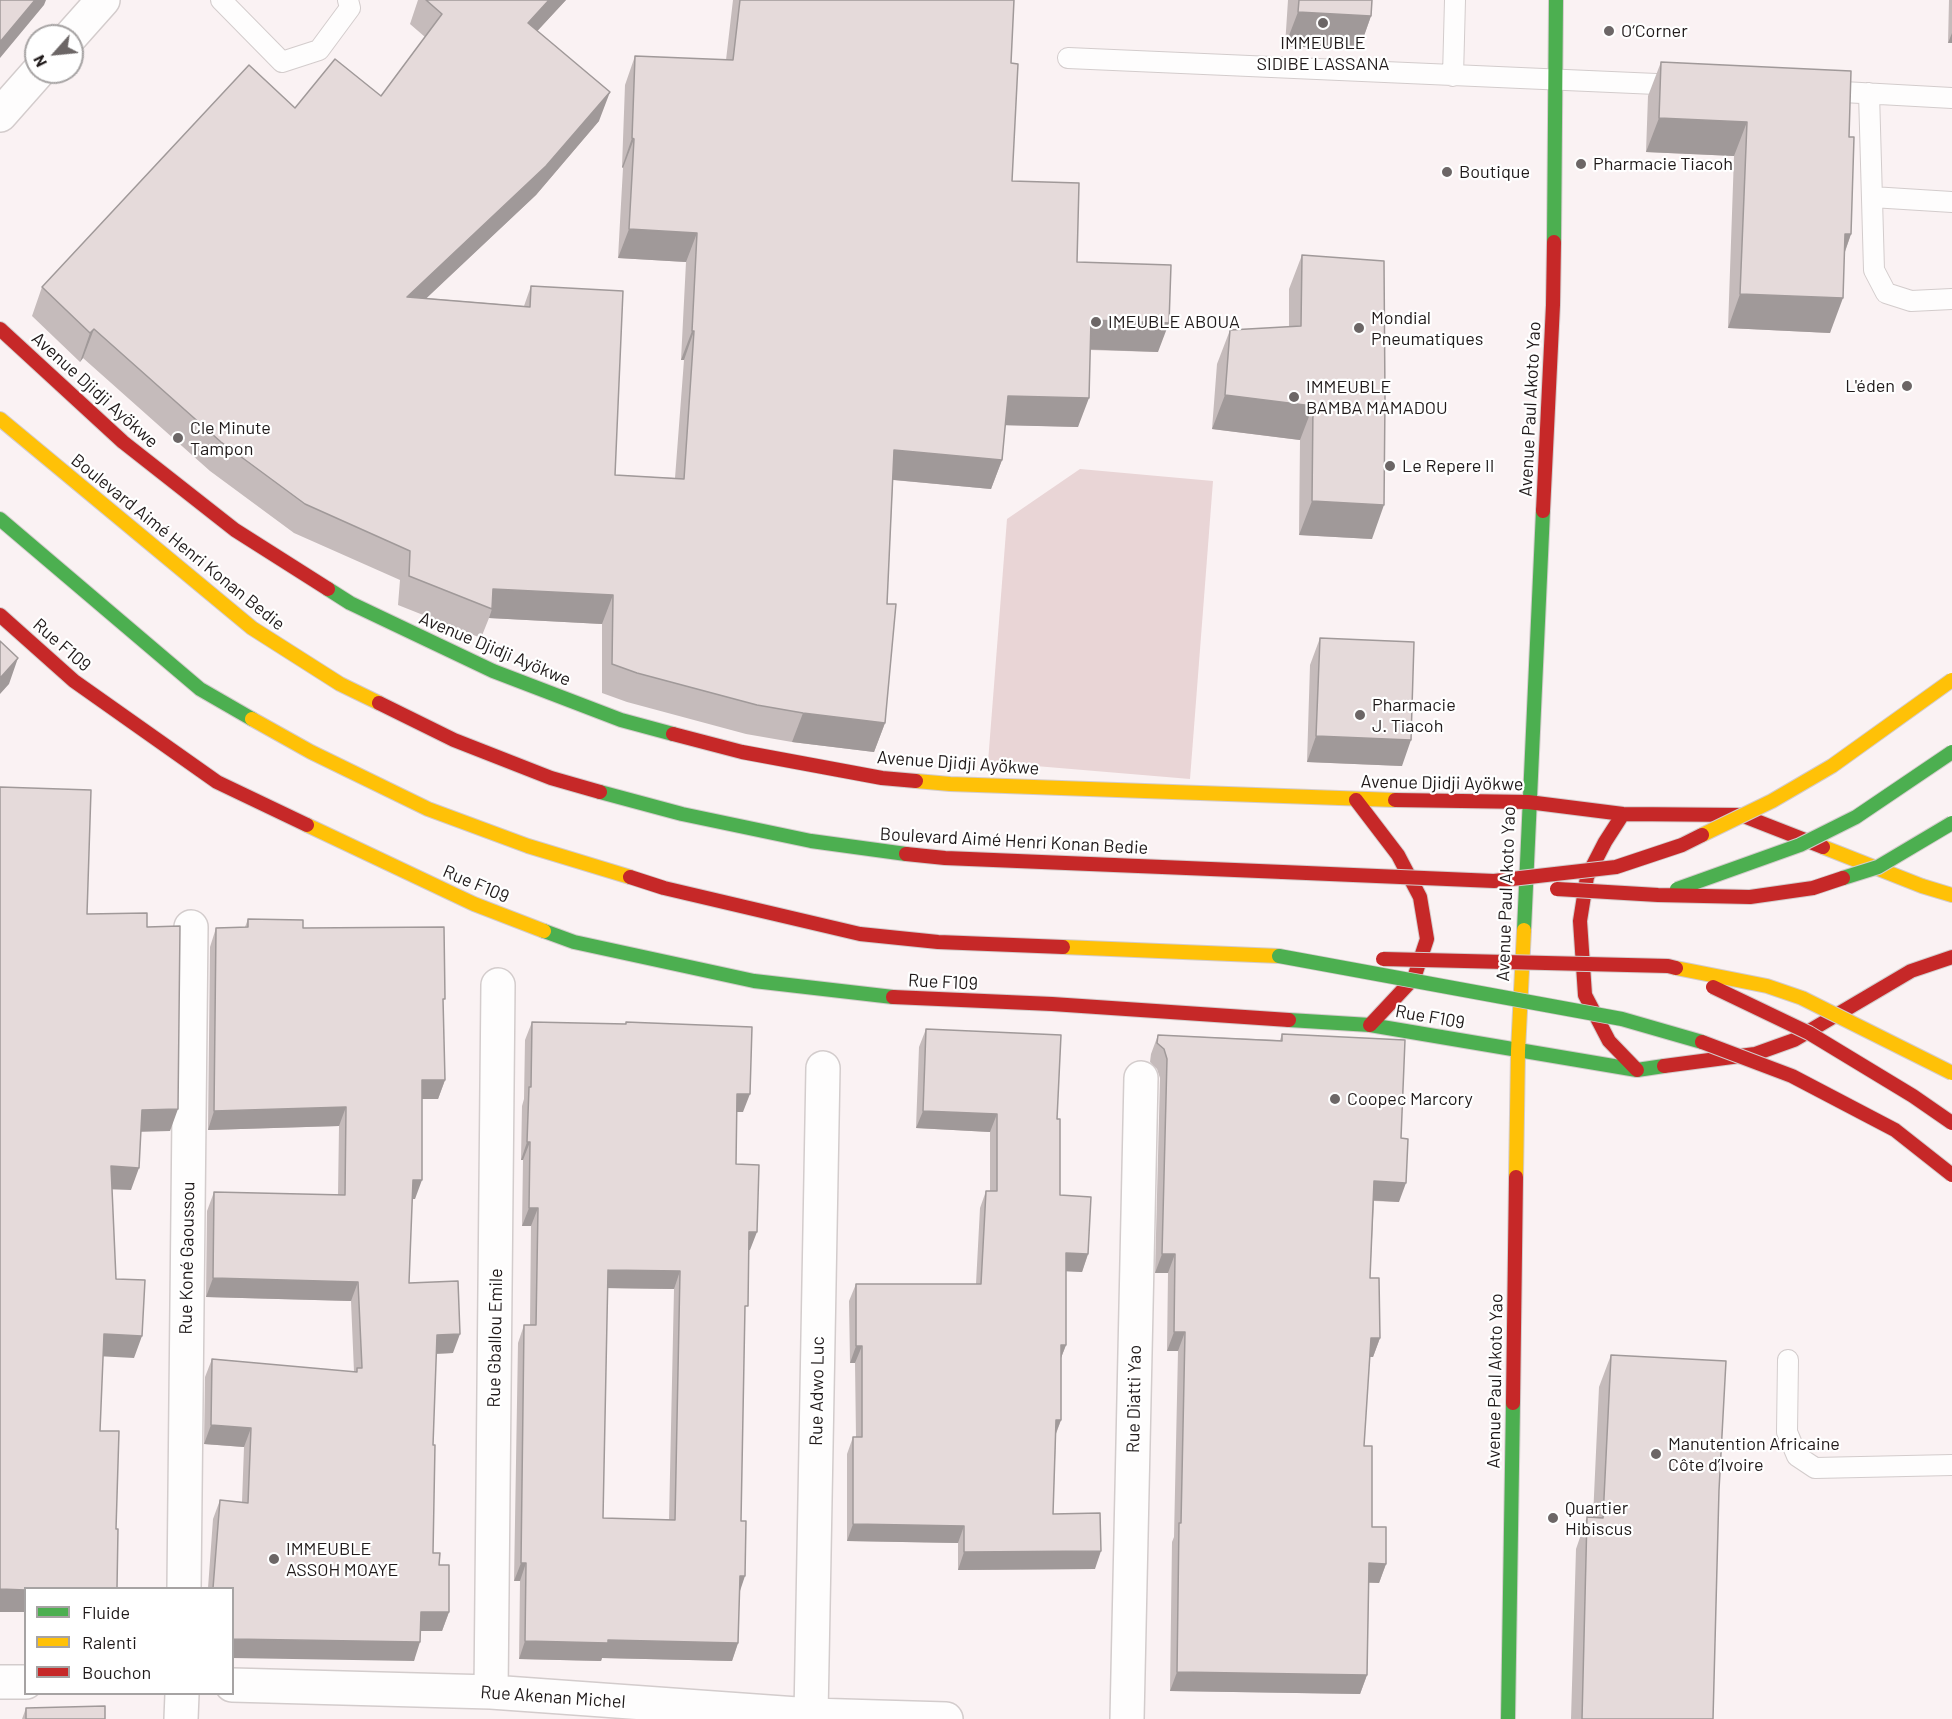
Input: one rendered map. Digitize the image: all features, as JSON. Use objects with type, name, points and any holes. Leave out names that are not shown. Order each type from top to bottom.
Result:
[{"type":"main road","name":"Avenue Paul Akoto Yao","points":[[1508,1719],[1518,1051],[1553,305],[1556,0]]},
{"type":"main road","name":"Avenue Djidji Ayökwe","points":[[0,328],[123,442],[235,530],[350,603],[492,671],[621,720],[742,752],[882,778],[950,784],[1356,800],[1528,802],[1623,814],[1741,815],[1922,886],[1952,895]]},
{"type":"main road","name":"Boulevard Aimé Henri Konan Bedie","points":[[0,419],[252,628],[340,684],[454,740],[551,778],[682,814],[811,841],[879,852],[945,858],[1282,872]]},
{"type":"main road","points":[[0,519],[200,689],[311,752],[428,809],[528,846],[664,888],[860,934],[938,942],[1279,956],[1668,966],[1767,986],[1802,998],[1952,1073]]},
{"type":"main road","name":"Rue F109","points":[[0,615],[74,681],[217,782],[474,904],[574,942],[754,981],[911,999],[1052,1004],[1370,1025],[1637,1070],[1755,1054],[1794,1040],[1911,971],[1952,957]]},
{"type":"main road","points":[[1282,872],[1494,881],[1616,867],[1682,844],[1772,801],[1832,766],[1952,680]]},
{"type":"main road","points":[[1659,896],[1800,845],[1856,817],[1952,752]]},
{"type":"main road","points":[[1356,800],[1398,855],[1420,897],[1427,939],[1414,978],[1370,1025]]},
{"type":"main road","points":[[1623,814],[1605,842],[1587,878],[1580,921],[1584,995],[1609,1041],[1637,1070]]},
{"type":"main road","points":[[1282,872],[1659,896],[1750,897],[1813,888],[1878,867],[1952,823]]},
{"type":"main road","points":[[1279,956],[1622,1019],[1698,1041],[1792,1076],[1895,1130],[1952,1174]]},
{"type":"main road","points":[[1668,966],[1809,1033],[1913,1096],[1952,1123]]},
{"type":"street","points":[[82,24],[103,0]]},
{"type":"street","points":[[0,115],[27,84]]},
{"type":"street","name":"Rue Koné Gaoussou","points":[[184,1587],[191,927]]},
{"type":"street","name":"Rue Gballou Emile","points":[[498,985],[501,1702]]},
{"type":"street","name":"Rue Adwo Luc","points":[[823,1068],[828,1716]]},
{"type":"street","name":"Rue Diatti Yao","points":[[1127,1719],[1141,1078]]},
{"type":"street","points":[[0,1682],[24,1682]]},
{"type":"street","name":"Rue Akenan Michel","points":[[234,1685],[501,1702],[946,1719]]},
{"type":"street","points":[[181,1719],[182,1695]]},
{"type":"lane","points":[[221,0],[282,62],[319,50],[350,8],[348,0]]},
{"type":"lane","points":[[1453,76],[1455,0]]},
{"type":"lane","points":[[1068,58],[1694,86]]},
{"type":"lane","points":[[1810,91],[1952,98]]},
{"type":"lane","points":[[1869,93],[1874,270],[1886,293],[1911,301],[1952,299]]},
{"type":"lane","points":[[1872,197],[1952,202]]},
{"type":"lane","points":[[1788,1360],[1787,1432],[1797,1456],[1815,1468],[1952,1465]]},
{"type":"shaded area","points":[[1080,469],[1213,481],[1190,779],[988,762],[1007,519]]},
{"type":"building","points":[[0,0],[35,0],[0,42]]},
{"type":"building","points":[[426,0],[549,0],[528,23],[610,92],[546,166],[407,297],[530,307],[531,286],[623,291],[615,475],[684,479],[694,331],[692,331],[697,233],[629,229],[634,139],[632,138],[635,56],[733,60],[740,0],[1014,0],[1011,63],[1018,64],[1012,181],[1079,183],[1077,262],[1171,265],[1169,323],[1091,320],[1089,398],[1008,396],[1002,460],[894,450],[887,604],[896,604],[885,723],[757,705],[637,673],[612,664],[613,595],[493,589],[492,609],[409,576],[410,551],[305,504],[221,442],[94,329],[90,333],[42,287],[249,65],[295,108],[335,59],[381,96],[442,14]]},
{"type":"building","points":[[1299,0],[1372,0],[1371,16],[1298,12]]},
{"type":"building","points":[[1661,62],[1851,71],[1849,137],[1854,137],[1851,234],[1845,234],[1843,298],[1740,294],[1747,122],[1659,118]]},
{"type":"building","name":"IMMEUBLE BAMBA MAMADOU","points":[[1302,255],[1384,261],[1384,505],[1312,501],[1313,406],[1225,395],[1230,330],[1301,326]]},
{"type":"building","points":[[1320,638],[1414,642],[1411,740],[1316,736]]},
{"type":"building","points":[[0,641],[18,658],[0,678]]},
{"type":"building","points":[[0,787],[91,790],[87,914],[147,913],[147,927],[180,926],[178,1109],[142,1110],[139,1168],[111,1166],[116,1279],[145,1280],[142,1336],[104,1334],[100,1431],[119,1431],[117,1587],[0,1589]]},
{"type":"building","points":[[248,919],[303,920],[303,928],[444,927],[445,1080],[422,1080],[422,1180],[413,1180],[409,1283],[458,1281],[460,1334],[437,1335],[433,1445],[435,1445],[433,1553],[440,1553],[439,1565],[449,1565],[449,1612],[421,1612],[420,1642],[234,1639],[234,1587],[213,1587],[220,1500],[248,1503],[251,1428],[211,1425],[212,1359],[357,1372],[357,1368],[362,1368],[358,1282],[213,1278],[214,1192],[345,1195],[346,1107],[214,1111],[216,928],[248,927]]},
{"type":"building","points":[[532,1022],[626,1024],[626,1022],[752,1027],[750,1094],[737,1094],[736,1164],[759,1165],[757,1232],[749,1232],[748,1306],[745,1306],[741,1521],[746,1521],[745,1576],[740,1576],[738,1643],[525,1641],[526,1563],[521,1563],[524,1325],[536,1325],[538,1208],[529,1208],[530,1142],[527,1142],[529,1087],[531,1087]],"holes":[[[608,1270],[680,1271],[675,1520],[603,1518]]]},
{"type":"building","points":[[926,1029],[1061,1035],[1057,1119],[1060,1119],[1060,1195],[1091,1197],[1088,1254],[1066,1253],[1066,1345],[1061,1345],[1061,1420],[1056,1420],[1053,1514],[1100,1513],[1101,1551],[964,1552],[964,1526],[853,1524],[853,1437],[862,1437],[862,1346],[856,1346],[856,1284],[981,1284],[986,1191],[997,1191],[997,1114],[923,1111]]},
{"type":"building","points":[[1282,1034],[1405,1040],[1401,1138],[1408,1139],[1406,1183],[1374,1181],[1370,1278],[1379,1278],[1380,1338],[1371,1338],[1364,1446],[1372,1446],[1372,1527],[1386,1527],[1386,1564],[1369,1563],[1367,1675],[1177,1672],[1185,1332],[1174,1332],[1175,1254],[1162,1254],[1167,1059],[1164,1049],[1157,1043],[1158,1035],[1282,1041]]},
{"type":"building","points":[[1611,1355],[1726,1361],[1719,1490],[1713,1719],[1582,1719],[1587,1517],[1603,1518]]},
{"type":"building","points":[[105,1706],[105,1719],[26,1719],[26,1708]]},
{"type":"traffic: fast","points":[[1554,242],[1556,0]]},
{"type":"traffic: fast","points":[[1524,930],[1543,511]]},
{"type":"traffic: fast","points":[[0,519],[200,689],[252,719]]},
{"type":"traffic: fast","points":[[328,589],[350,603],[493,671],[621,720],[673,734]]},
{"type":"traffic: fast","points":[[1677,889],[1800,845],[1856,817],[1952,752]]},
{"type":"traffic: fast","points":[[600,792],[682,814],[811,841],[906,854]]},
{"type":"traffic: fast","points":[[1843,878],[1878,867],[1952,823]]},
{"type":"traffic: fast","points":[[544,931],[574,942],[754,981],[893,997]]},
{"type":"traffic: fast","points":[[1279,956],[1622,1019],[1702,1042]]},
{"type":"traffic: fast","points":[[1289,1020],[1370,1025],[1637,1070],[1664,1066]]},
{"type":"traffic: fast","points":[[1508,1719],[1513,1403]]},
{"type":"traffic: slow","points":[[0,419],[252,628],[340,684],[379,703]]},
{"type":"traffic: slow","points":[[1702,835],[1772,801],[1832,766],[1952,680]]},
{"type":"traffic: slow","points":[[252,719],[311,752],[428,809],[528,846],[630,877]]},
{"type":"traffic: slow","points":[[916,781],[1395,800]]},
{"type":"traffic: slow","points":[[307,825],[474,904],[544,931]]},
{"type":"traffic: slow","points":[[1823,847],[1922,886],[1952,895]]},
{"type":"traffic: slow","points":[[1516,1177],[1518,1051],[1524,930]]},
{"type":"traffic: slow","points":[[1063,947],[1279,956]]},
{"type":"traffic: slow","points":[[1676,968],[1767,986],[1802,998],[1952,1073]]},
{"type":"traffic: jam","points":[[1543,511],[1554,242]]},
{"type":"traffic: jam","points":[[0,329],[123,442],[235,530],[328,589]]},
{"type":"traffic: jam","points":[[0,615],[74,681],[217,782],[307,825]]},
{"type":"traffic: jam","points":[[379,703],[454,740],[551,778],[600,792]]},
{"type":"traffic: jam","points":[[673,734],[742,752],[882,778],[916,781]]},
{"type":"traffic: jam","points":[[1356,800],[1398,855],[1420,897],[1427,939],[1414,978],[1370,1025]]},
{"type":"traffic: jam","points":[[1395,800],[1528,802],[1623,814],[1741,815],[1823,847]]},
{"type":"traffic: jam","points":[[1623,814],[1587,877],[1580,921],[1585,995],[1609,1041],[1637,1070]]},
{"type":"traffic: jam","points":[[1283,872],[1494,881],[1616,867],[1682,845],[1702,835]]},
{"type":"traffic: jam","points":[[906,854],[945,858],[1283,872]]},
{"type":"traffic: jam","points":[[630,877],[664,888],[860,934],[938,942],[1063,947]]},
{"type":"traffic: jam","points":[[1557,889],[1658,895],[1750,897],[1813,888],[1843,878]]},
{"type":"traffic: jam","points":[[1664,1066],[1755,1054],[1794,1040],[1911,971],[1952,957]]},
{"type":"traffic: jam","points":[[1383,959],[1676,968]]},
{"type":"traffic: jam","points":[[1713,987],[1809,1033],[1913,1096],[1952,1123]]},
{"type":"traffic: jam","points":[[893,997],[1052,1004],[1289,1020]]},
{"type":"traffic: jam","points":[[1702,1042],[1792,1076],[1895,1130],[1952,1175]]},
{"type":"traffic: jam","points":[[1513,1403],[1516,1177]]},
{"type":"place","name":"IMMEUBLE SIDIBE LASSANA","points":[[1323,23]]},
{"type":"place","name":"O‘Corner","points":[[1609,31]]},
{"type":"place","name":"Pharmacie Tiacoh","points":[[1581,164]]},
{"type":"place","name":"Boutique","points":[[1447,172]]},
{"type":"place","name":"IMEUBLE ABOUA","points":[[1096,322]]},
{"type":"place","name":"Mondial Pneumatiques","points":[[1359,328]]},
{"type":"place","name":"L'éden","points":[[1907,386]]},
{"type":"place","name":"IMMEUBLE BAMBA MAMADOU","points":[[1294,397]]},
{"type":"place","name":"Cle Minute Tampon","points":[[178,438]]},
{"type":"place","name":"Le Repere II","points":[[1390,466]]},
{"type":"place","name":"Pharmacie J. Tiacoh","points":[[1360,715]]},
{"type":"place","name":"Coopec Marcory","points":[[1335,1099]]},
{"type":"place","name":"Manutention Africaine Côte d’Ivoire","points":[[1656,1454]]},
{"type":"place","name":"Quartier Hibiscus","points":[[1553,1518]]},
{"type":"place","name":"IMMEUBLE ASSOH MOAYE","points":[[274,1559]]}]
